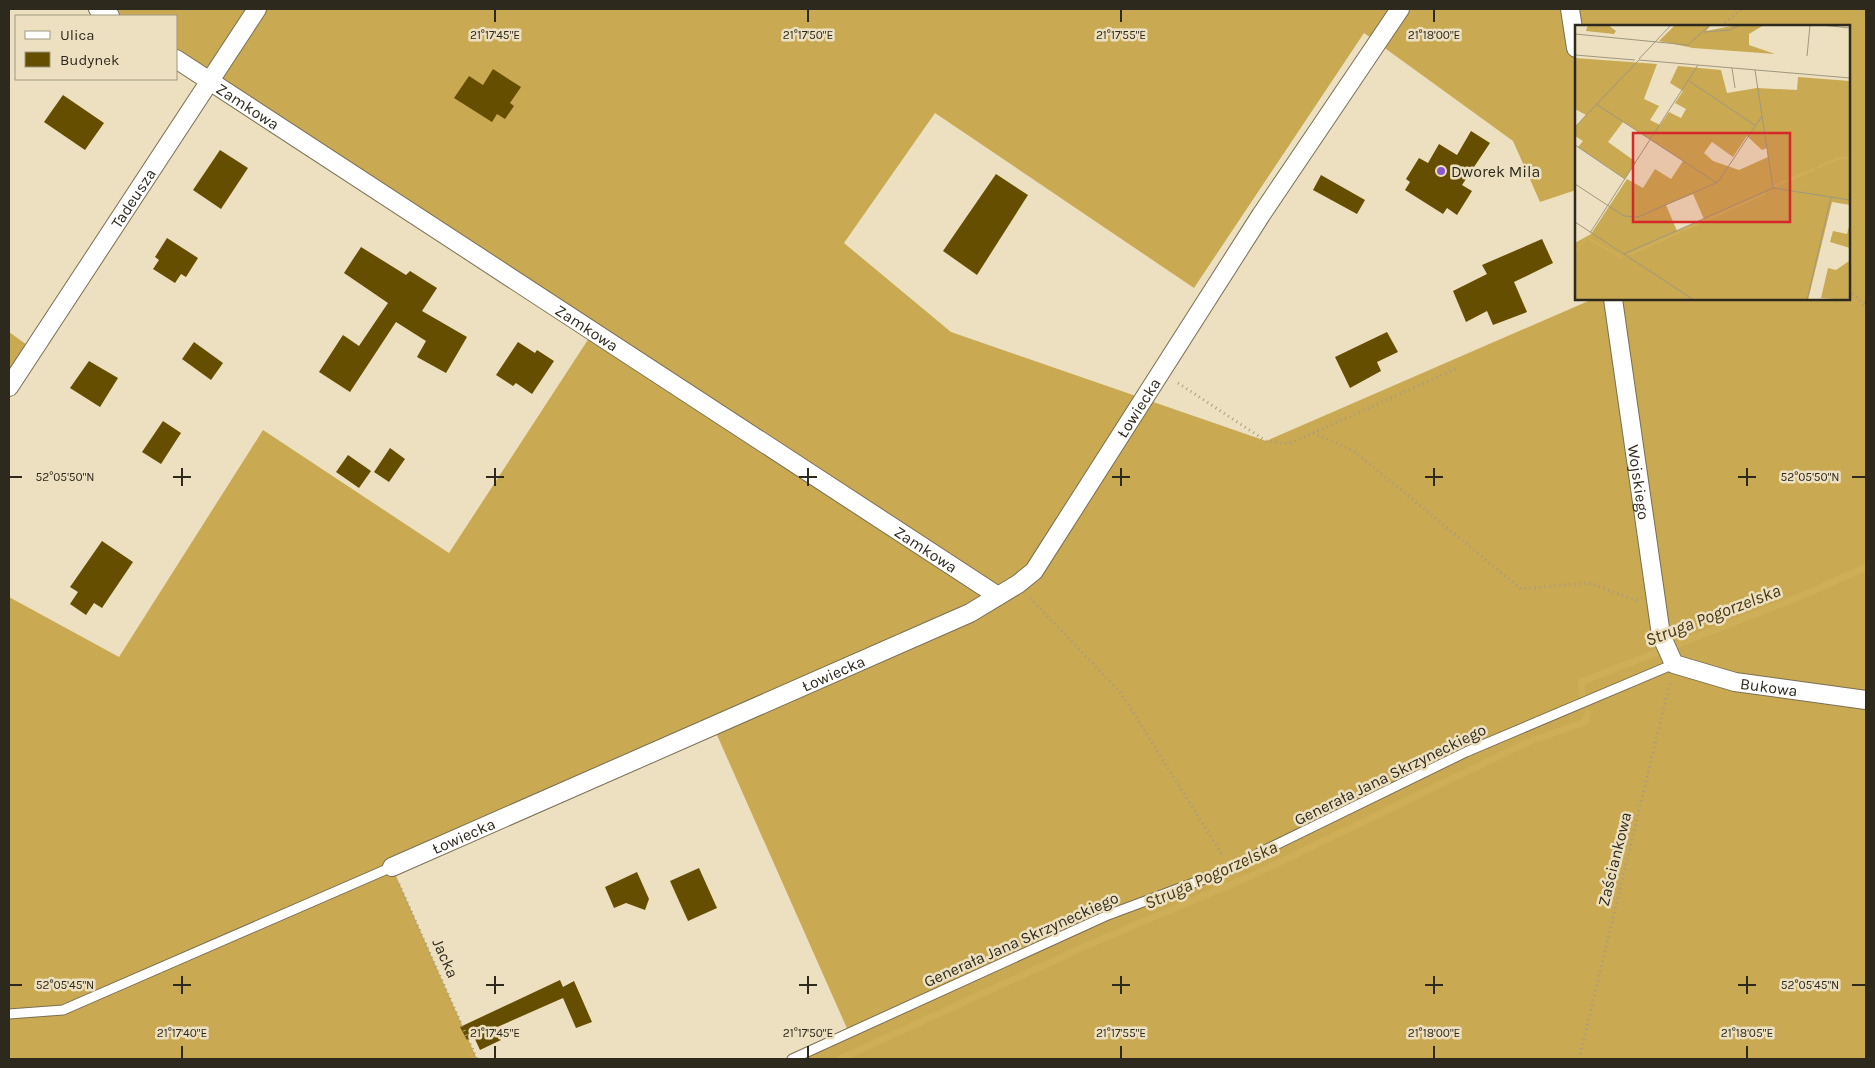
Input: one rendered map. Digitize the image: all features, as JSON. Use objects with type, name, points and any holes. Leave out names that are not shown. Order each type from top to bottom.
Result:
[{"type":"street","name":"Tadeusza","points":[[9,387],[208,80],[257,9]]},
{"type":"street","name":"Łowiecka","points":[[392,867],[970,613],[1018,584],[1034,571],[1261,215],[1400,9]]},
{"type":"street","points":[[1570,9],[1575,42]]},
{"type":"street","name":"Zamkowa","points":[[178,60],[998,596]]},
{"type":"street","name":"Wojskiego","points":[[1613,300],[1661,635],[1671,658]]},
{"type":"street","name":"Bukowa","points":[[1671,658],[1735,682],[1866,700]]},
{"type":"lane","name":"Generała Jana Skrzyneckiego","points":[[792,1059],[1108,915],[1231,869],[1259,853],[1466,752],[1671,658]]},
{"type":"lane","name":"Łowiecka","points":[[9,1014],[63,1010],[392,867]]},
{"type":"path","points":[[1722,25],[1742,9]]},
{"type":"path","points":[[1850,291],[1866,306]]},
{"type":"path","points":[[1160,371],[1266,441],[1288,444],[1458,368]]},
{"type":"path","points":[[1313,433],[1354,451],[1521,589],[1589,583],[1658,609]]},
{"type":"path","points":[[1018,584],[1121,693],[1231,869]]},
{"type":"path","name":"Zaściankowa","points":[[1579,1059],[1671,658]]},
{"type":"path","name":"Jacka","points":[[392,867],[476,1059]]},
{"type":"shaded area","points":[[98,9],[1866,9],[1866,1059],[792,1059],[849,1033],[713,726],[392,867],[477,1059],[9,1059],[9,597],[119,657],[263,430],[449,553],[593,332],[178,60],[178,15],[108,15]],"holes":[[[1575,25],[1850,25],[1850,300],[1591,300],[1266,441],[951,332],[844,243],[935,113],[1194,288],[1364,33],[1513,141],[1540,202],[1575,190]]]},
{"type":"shaded area","points":[[9,332],[34,350],[9,387]]},
{"type":"building","points":[[493,69],[521,87],[510,103],[514,106],[505,119],[497,114],[492,122],[454,98],[469,76],[483,85]]},
{"type":"building","points":[[63,95],[104,123],[85,150],[44,122]]},
{"type":"building","name":"Dworek Mila","points":[[1471,131],[1490,143],[1462,185],[1472,191],[1457,215],[1447,208],[1443,214],[1405,190],[1410,182],[1406,179],[1419,158],[1428,163],[1439,144],[1457,155]]},
{"type":"building","points":[[220,150],[248,168],[221,209],[193,190]]},
{"type":"building","points":[[996,174],[1028,195],[977,275],[943,251]]},
{"type":"building","points":[[1321,175],[1365,200],[1357,214],[1313,190]]},
{"type":"building","points":[[167,238],[198,258],[186,277],[181,274],[175,283],[153,269],[159,260],[155,257]]},
{"type":"building","points":[[1542,239],[1553,263],[1514,282],[1527,312],[1493,325],[1487,311],[1466,322],[1453,291],[1487,274],[1482,265]]},
{"type":"building","points":[[361,247],[406,275],[410,271],[437,288],[422,311],[467,337],[446,373],[417,357],[426,341],[396,322],[350,392],[319,372],[343,335],[359,346],[388,303],[344,273]]},
{"type":"building","points":[[1387,332],[1398,352],[1377,362],[1381,371],[1350,388],[1335,357]]},
{"type":"building","points":[[194,342],[223,363],[211,380],[182,359]]},
{"type":"building","points":[[518,342],[535,353],[537,350],[554,361],[532,394],[516,383],[513,386],[496,375]]},
{"type":"building","points":[[89,361],[118,378],[100,407],[70,388]]},
{"type":"building","points":[[163,421],[181,433],[161,464],[142,452]]},
{"type":"building","points":[[390,448],[405,459],[389,482],[374,472]]},
{"type":"building","points":[[348,455],[371,471],[359,488],[336,472]]},
{"type":"building","points":[[102,541],[133,562],[102,608],[94,603],[86,615],[70,604],[78,592],[70,587]]},
{"type":"building","points":[[699,868],[717,908],[688,921],[670,881]]},
{"type":"building","points":[[637,872],[649,899],[645,910],[626,903],[614,908],[605,887]]},
{"type":"building","points":[[560,980],[563,987],[574,981],[592,1022],[576,1028],[563,998],[495,1028],[501,1040],[480,1050],[474,1037],[467,1040],[460,1027]]},
{"type":"waterway","name":"Struga Pogorzelska","points":[[1582,695],[1581,682],[1804,595],[1866,567]]},
{"type":"waterway","name":"Struga Pogorzelska","points":[[840,1059],[1088,945],[1253,875],[1528,742],[1585,722],[1588,714]]},
{"type":"place","name":"Dworek Mila","points":[[1441,171]]}]
